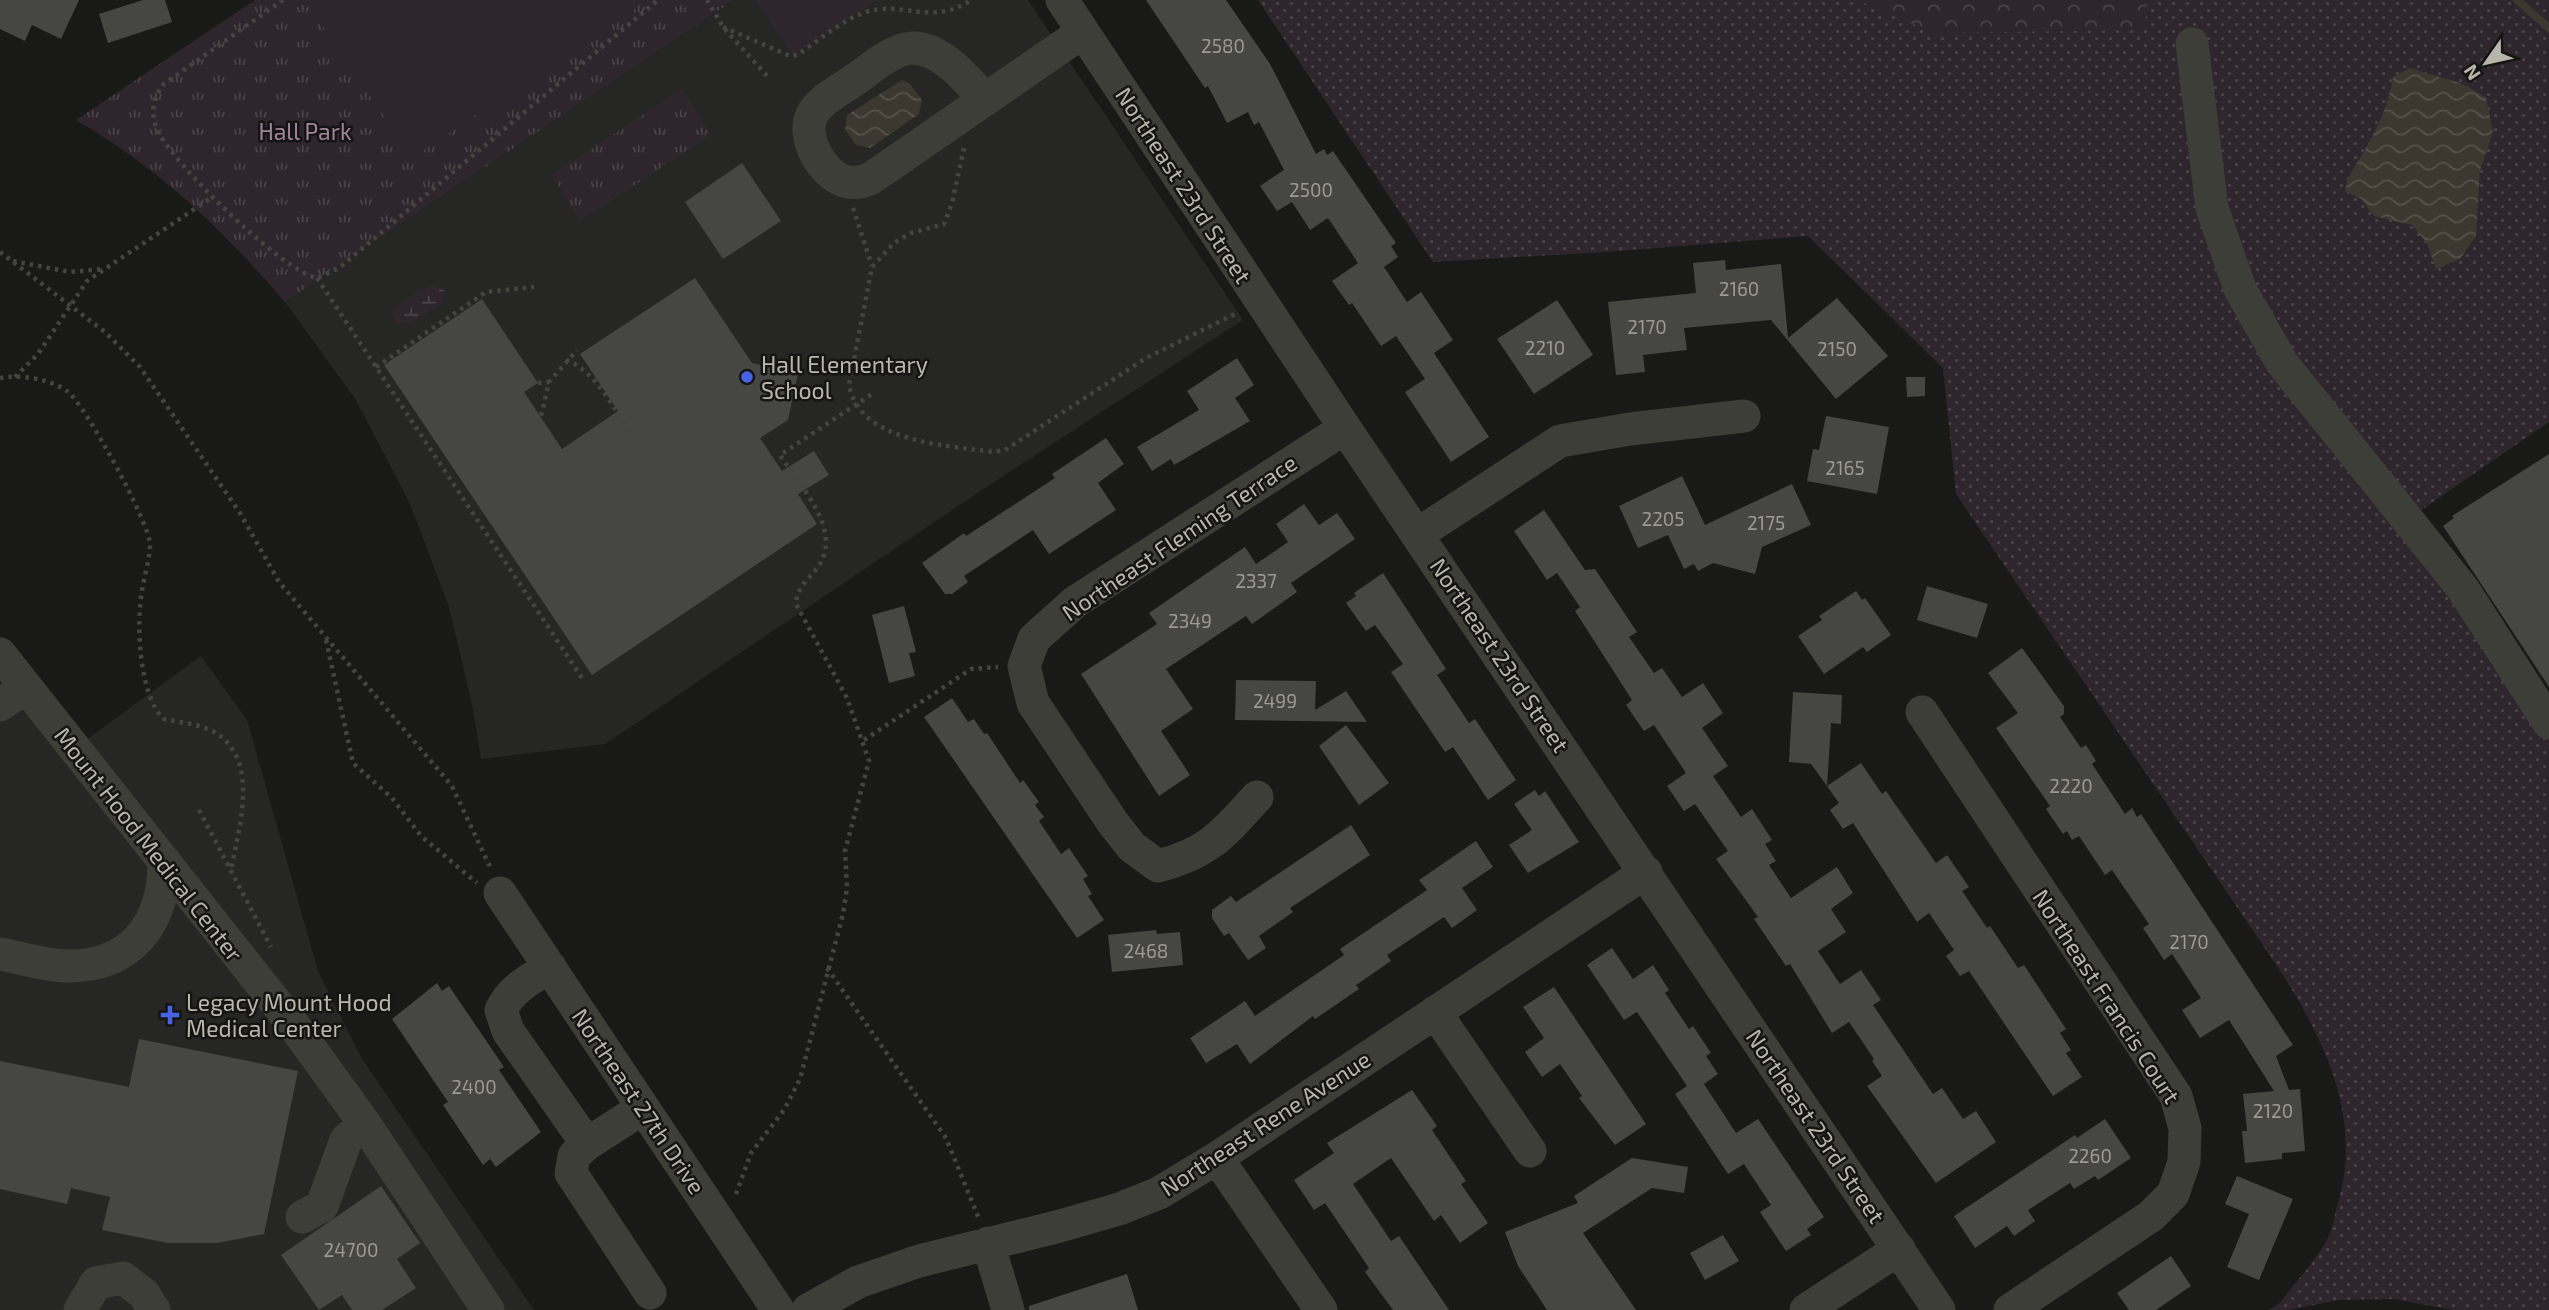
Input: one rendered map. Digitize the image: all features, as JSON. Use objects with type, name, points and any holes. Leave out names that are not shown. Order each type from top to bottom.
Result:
[{"type":"street","name":"Northeast 23rd Street","points":[[1062,0],[1345,428],[1940,1310]]},
{"type":"street","points":[[985,100],[948,63],[920,49],[905,49],[891,55],[819,105],[811,117],[809,133],[816,153],[832,174],[844,181],[858,183],[870,179],[985,100],[1083,32]]},
{"type":"street","points":[[2192,44],[2212,208],[2240,289],[2282,363],[2463,589],[2549,723]]},
{"type":"street","points":[[1418,534],[1560,441],[1603,432],[1744,416]]},
{"type":"street","name":"Northeast Fleming Terrace","points":[[1024,666],[1034,639],[1075,602],[1345,428]]},
{"type":"street","name":"Mount Hood Medical Center","points":[[0,654],[13,696],[164,864],[292,1023],[365,1124],[488,1310]]},
{"type":"street","points":[[1024,666],[1033,703],[1106,812],[1132,847],[1158,866],[1190,858],[1218,840],[1257,797]]},
{"type":"street","name":"Northeast Francis Court","points":[[1922,712],[2176,1096],[2185,1128],[2184,1162],[2173,1194],[2151,1216],[2010,1310]]},
{"type":"street","points":[[0,954],[66,966],[93,965],[118,955],[139,939],[155,917],[163,891],[164,864]]},
{"type":"street","name":"Northeast Rene Avenue","points":[[808,1310],[858,1282],[919,1261],[1119,1209],[1159,1193],[1217,1158],[1646,872]]},
{"type":"street","name":"Northeast 27th Drive","points":[[500,893],[778,1310]]},
{"type":"street","points":[[550,967],[518,987],[507,997],[501,1010],[508,1031],[586,1144]]},
{"type":"street","points":[[1434,1012],[1530,1151]]},
{"type":"street","points":[[643,1108],[586,1144],[574,1156],[571,1173],[650,1293]]},
{"type":"street","points":[[302,1217],[322,1206],[346,1140],[365,1124]]},
{"type":"street","points":[[1217,1158],[1321,1310]]},
{"type":"street","points":[[988,1243],[1008,1310]]},
{"type":"street","points":[[1806,1310],[1899,1249]]},
{"type":"street","points":[[79,1310],[96,1283],[123,1278],[144,1294],[154,1310]]},
{"type":"path","points":[[283,0],[171,78],[156,97],[153,114],[161,137],[214,196],[284,262],[317,278],[584,681]]},
{"type":"path","points":[[317,278],[339,268],[658,0]]},
{"type":"path","points":[[707,0],[723,26],[768,77]]},
{"type":"path","points":[[723,26],[790,56],[797,55],[867,11],[941,13],[954,11],[971,0]]},
{"type":"path","points":[[872,267],[894,243],[944,223],[952,204],[967,142]]},
{"type":"path","points":[[844,181],[872,267],[850,375],[851,394],[867,418],[884,431],[999,452],[1146,358],[1260,301]]},
{"type":"path","points":[[15,377],[38,354],[69,304],[87,281],[214,196]]},
{"type":"path","points":[[0,252],[105,332],[139,367],[240,513],[279,582],[452,786],[500,893]]},
{"type":"path","points":[[11,261],[69,272],[109,268]]},
{"type":"path","points":[[376,367],[486,292],[534,287]]},
{"type":"path","points":[[539,424],[549,382],[577,350]]},
{"type":"path","points":[[566,360],[575,363],[591,378],[635,440]]},
{"type":"path","points":[[0,378],[15,377],[54,384],[77,402],[145,522],[150,543],[139,618],[151,700],[164,719],[215,733],[229,744],[239,762],[243,782],[242,805],[231,871]]},
{"type":"path","points":[[538,383],[549,382]]},
{"type":"path","points":[[723,1227],[751,1153],[785,1110],[800,1079],[847,888],[845,851],[869,761],[864,740],[828,659],[796,604],[801,588],[824,556],[827,536],[821,517],[780,454],[875,392]]},
{"type":"path","points":[[326,639],[353,763],[392,797],[421,836],[471,880],[500,893]]},
{"type":"path","points":[[864,740],[971,669],[1024,666]]},
{"type":"path","points":[[827,967],[946,1138],[988,1243]]},
{"type":"shaded area","name":"Hall Elementary School","points":[[734,0],[1028,0],[1243,320],[985,488],[605,744],[481,759],[473,709],[449,607],[410,504],[356,400],[285,302]]},
{"type":"shaded area","name":"Legacy Mount Hood Medical Center","points":[[201,656],[247,720],[318,971],[362,1059],[534,1310],[0,1310],[0,675],[64,756]]},
{"type":"green space","name":"Hall Park","points":[[255,0],[734,0],[285,302],[237,249],[188,202],[135,159],[76,120]]},
{"type":"green space","points":[[311,0],[634,0],[638,7],[412,158],[307,3]]},
{"type":"green space","points":[[756,0],[877,0],[793,56]]},
{"type":"green space","points":[[1258,0],[2549,0],[2549,422],[2414,515],[2549,717],[2549,1310],[2453,1310],[2394,1299],[2338,1300],[2289,1310],[2269,1310],[2280,1303],[2311,1263],[2323,1247],[2332,1227],[2344,1174],[2346,1142],[2343,1111],[2335,1081],[2310,1022],[2277,966],[1956,494],[1943,368],[1808,236],[1433,262]]},
{"type":"green space","points":[[1857,0],[2147,0],[2145,30],[1934,33]]},
{"type":"green space","points":[[682,89],[711,135],[580,221],[552,175]]},
{"type":"green space","points":[[433,285],[445,291],[442,304],[409,323],[397,324],[392,314],[393,309],[418,291]]},
{"type":"water","points":[[2410,68],[2460,83],[2486,97],[2493,132],[2480,170],[2476,236],[2460,259],[2436,269],[2427,243],[2412,225],[2374,216],[2360,198],[2345,192],[2350,174],[2381,119],[2393,77]]},
{"type":"water","points":[[902,80],[909,83],[922,100],[919,114],[870,148],[856,145],[845,130],[847,115]]},
{"type":"building","points":[[0,0],[79,0],[61,39],[32,25],[25,41],[0,29]]},
{"type":"building","points":[[143,0],[165,0],[172,22],[108,43],[99,14]]},
{"type":"building","points":[[1146,0],[1226,0],[1270,64],[1316,154],[1324,149],[1327,155],[1333,151],[1396,243],[1391,246],[1398,257],[1384,267],[1407,302],[1421,292],[1453,340],[1434,353],[1489,437],[1451,462],[1405,392],[1425,379],[1396,336],[1381,346],[1352,303],[1349,305],[1332,281],[1358,263],[1328,218],[1310,230],[1292,202],[1277,211],[1260,186],[1284,170],[1259,122],[1254,125],[1248,112],[1227,123],[1208,86],[1205,88]]},
{"type":"building","points":[[742,163],[781,221],[723,259],[685,202]]},
{"type":"building","points":[[1725,260],[1726,270],[1781,264],[1788,338],[1837,298],[1888,356],[1836,399],[1771,320],[1684,328],[1687,350],[1643,355],[1645,372],[1616,375],[1608,302],[1696,293],[1693,263]]},
{"type":"building","points":[[695,278],[752,363],[798,373],[788,420],[760,438],[782,471],[814,451],[829,475],[798,494],[817,524],[592,675],[384,365],[482,299],[538,383],[524,392],[562,449],[618,411],[580,354]]},
{"type":"building","points":[[1557,300],[1593,355],[1534,394],[1497,339]]},
{"type":"building","points":[[1237,358],[1254,385],[1235,398],[1250,421],[1174,465],[1171,459],[1152,471],[1137,447],[1199,410],[1187,391]]},
{"type":"building","points":[[1906,377],[1925,377],[1925,396],[1907,397]]},
{"type":"building","points":[[1826,416],[1889,427],[1877,494],[1807,481],[1813,449],[1819,450]]},
{"type":"building","points":[[1106,438],[1124,464],[1098,483],[1116,510],[1049,554],[1033,530],[964,576],[968,582],[952,594],[945,594],[922,563],[964,533],[966,536],[1055,478],[1052,474]]},
{"type":"building","points":[[2549,454],[2549,687],[2443,526],[2454,518],[2452,516]]},
{"type":"building","points":[[1682,476],[1705,525],[1792,484],[1811,525],[1762,547],[1755,574],[1713,563],[1698,571],[1694,564],[1684,569],[1668,535],[1638,548],[1619,506]]},
{"type":"building","points":[[1304,504],[1319,525],[1337,513],[1355,539],[1291,583],[1297,592],[1252,624],[1246,616],[1166,669],[1193,709],[1161,731],[1190,775],[1159,796],[1081,674],[1157,624],[1149,613],[1245,547],[1256,564],[1288,542],[1276,524]]},
{"type":"building","points":[[1544,510],[1585,570],[1595,569],[1637,632],[1629,637],[1654,673],[1662,668],[1682,697],[1703,683],[1723,713],[1702,728],[1728,766],[1713,776],[1741,817],[1752,809],[1772,840],[1765,844],[1776,861],[1769,865],[1791,898],[1837,867],[1853,893],[1831,909],[1846,932],[1818,951],[1840,984],[1861,970],[1881,1000],[1873,1005],[1933,1094],[1942,1088],[1963,1119],[1976,1111],[1996,1142],[1936,1183],[1867,1086],[1882,1076],[1872,1061],[1874,1059],[1849,1022],[1832,1033],[1790,964],[1786,966],[1754,919],[1758,917],[1716,859],[1728,851],[1695,804],[1684,811],[1667,786],[1686,773],[1654,725],[1644,731],[1626,705],[1632,700],[1575,611],[1580,607],[1557,573],[1547,580],[1514,531]]},
{"type":"building","points":[[1383,573],[1446,669],[1437,675],[1469,723],[1475,719],[1516,780],[1488,800],[1453,747],[1445,752],[1391,672],[1403,664],[1375,625],[1366,631],[1346,603],[1356,596],[1354,593]]},
{"type":"building","points":[[1927,586],[1988,604],[1977,638],[1917,620]]},
{"type":"building","points":[[1856,591],[1862,600],[1865,598],[1891,635],[1867,652],[1863,647],[1824,674],[1798,636],[1822,620],[1819,616]]},
{"type":"building","points":[[904,606],[916,652],[909,653],[915,676],[889,683],[872,615]]},
{"type":"building","points":[[2022,648],[2064,706],[2064,714],[2060,717],[2081,748],[2086,745],[2096,761],[2092,764],[2125,814],[2132,808],[2137,817],[2141,814],[2293,1045],[2276,1056],[2289,1090],[2300,1089],[2305,1151],[2282,1153],[2282,1159],[2245,1163],[2242,1131],[2247,1131],[2243,1094],[2274,1091],[2229,1020],[2200,1038],[2182,1010],[2201,998],[2172,954],[2164,960],[2143,928],[2149,924],[2112,870],[2105,875],[2079,836],[2072,840],[2067,831],[2063,834],[2046,809],[2050,806],[1996,728],[2018,713],[1988,673]]},
{"type":"building","points":[[1236,680],[1316,681],[1315,710],[1346,691],[1367,722],[1235,720]]},
{"type":"building","points":[[1793,692],[1842,695],[1841,724],[1831,723],[1827,786],[1811,764],[1789,762]]},
{"type":"building","points":[[952,698],[968,722],[974,719],[984,734],[987,733],[1020,783],[1023,780],[1039,802],[1035,805],[1044,817],[1039,821],[1061,854],[1069,848],[1088,876],[1083,879],[1092,894],[1088,896],[1104,920],[1077,938],[924,717]]},
{"type":"building","points":[[1346,725],[1389,783],[1359,805],[1319,746]]},
{"type":"building","points":[[1861,763],[1882,794],[1886,791],[1936,863],[1947,855],[1969,887],[1962,891],[1987,928],[1990,926],[2018,968],[2024,965],[2066,1029],[2060,1033],[2071,1050],[2066,1053],[2082,1077],[2053,1096],[1969,971],[1960,976],[1946,956],[1954,950],[1929,913],[1917,922],[1853,823],[1843,829],[1830,810],[1839,803],[1827,786]]},
{"type":"building","points":[[1535,790],[1539,796],[1545,791],[1579,842],[1528,873],[1509,845],[1532,830],[1514,804]]},
{"type":"building","points":[[1351,825],[1370,855],[1290,908],[1293,912],[1259,936],[1266,948],[1248,960],[1229,933],[1224,936],[1212,918],[1212,910],[1231,896],[1236,902]]},
{"type":"building","points":[[1476,841],[1493,867],[1462,888],[1477,910],[1452,928],[1444,917],[1387,955],[1391,961],[1356,985],[1359,989],[1315,1019],[1313,1016],[1250,1064],[1237,1044],[1206,1063],[1190,1038],[1245,1001],[1255,1016],[1344,955],[1340,949],[1427,890],[1419,880]]},
{"type":"building","points":[[1156,930],[1157,934],[1180,932],[1183,965],[1112,972],[1108,935]]},
{"type":"building","points":[[1612,948],[1633,979],[1653,965],[1669,990],[1665,993],[1689,1029],[1693,1026],[1711,1053],[1706,1056],[1718,1074],[1704,1084],[1736,1133],[1758,1119],[1824,1217],[1807,1229],[1811,1235],[1786,1251],[1760,1212],[1771,1205],[1744,1164],[1728,1174],[1675,1094],[1687,1086],[1637,1012],[1624,1020],[1587,965]]},
{"type":"building","points":[[437,983],[442,991],[449,986],[504,1067],[499,1070],[541,1132],[496,1167],[490,1159],[483,1165],[443,1105],[448,1102],[392,1019]]},
{"type":"building","points":[[1554,987],[1646,1124],[1615,1145],[1579,1098],[1582,1096],[1560,1064],[1542,1077],[1525,1052],[1544,1038],[1523,1007]]},
{"type":"building","points":[[139,1039],[298,1071],[264,1234],[217,1243],[168,1243],[102,1230],[110,1197],[71,1188],[67,1204],[0,1189],[0,1061],[129,1087]]},
{"type":"building","points":[[1412,1090],[1437,1126],[1432,1130],[1466,1181],[1461,1184],[1488,1223],[1460,1243],[1441,1215],[1434,1221],[1391,1158],[1353,1184],[1391,1241],[1399,1236],[1449,1310],[1393,1310],[1365,1272],[1369,1268],[1325,1203],[1314,1210],[1294,1180],[1334,1153],[1327,1143]]},
{"type":"building","points":[[2105,1119],[2131,1158],[2098,1180],[2095,1176],[2074,1189],[2070,1183],[2028,1210],[2035,1221],[2014,1236],[2007,1226],[1975,1248],[1954,1216],[2075,1135],[2077,1138]]},
{"type":"building","points":[[1632,1158],[1688,1167],[1684,1193],[1652,1188],[1583,1233],[1636,1310],[1547,1310],[1518,1266],[1505,1232],[1578,1203],[1574,1196]]},
{"type":"building","points":[[2237,1176],[2293,1199],[2259,1280],[2227,1267],[2249,1214],[2225,1204]]},
{"type":"building","points":[[381,1186],[420,1243],[397,1259],[416,1288],[382,1310],[352,1310],[342,1295],[319,1310],[281,1255]]},
{"type":"building","points":[[1723,1235],[1739,1261],[1705,1280],[1690,1253]]},
{"type":"building","points":[[2171,1256],[2191,1286],[2156,1310],[2129,1310],[2117,1293]]},
{"type":"building","points":[[1127,1274],[1138,1310],[1029,1310],[1029,1306]]},
{"type":"waterway","points":[[2517,0],[2549,28]]},
{"type":"place","name":"Hall Elementary School","points":[[747,377]]},
{"type":"place","name":"Legacy Mount Hood Medical Center","points":[[170,1015]]}]
